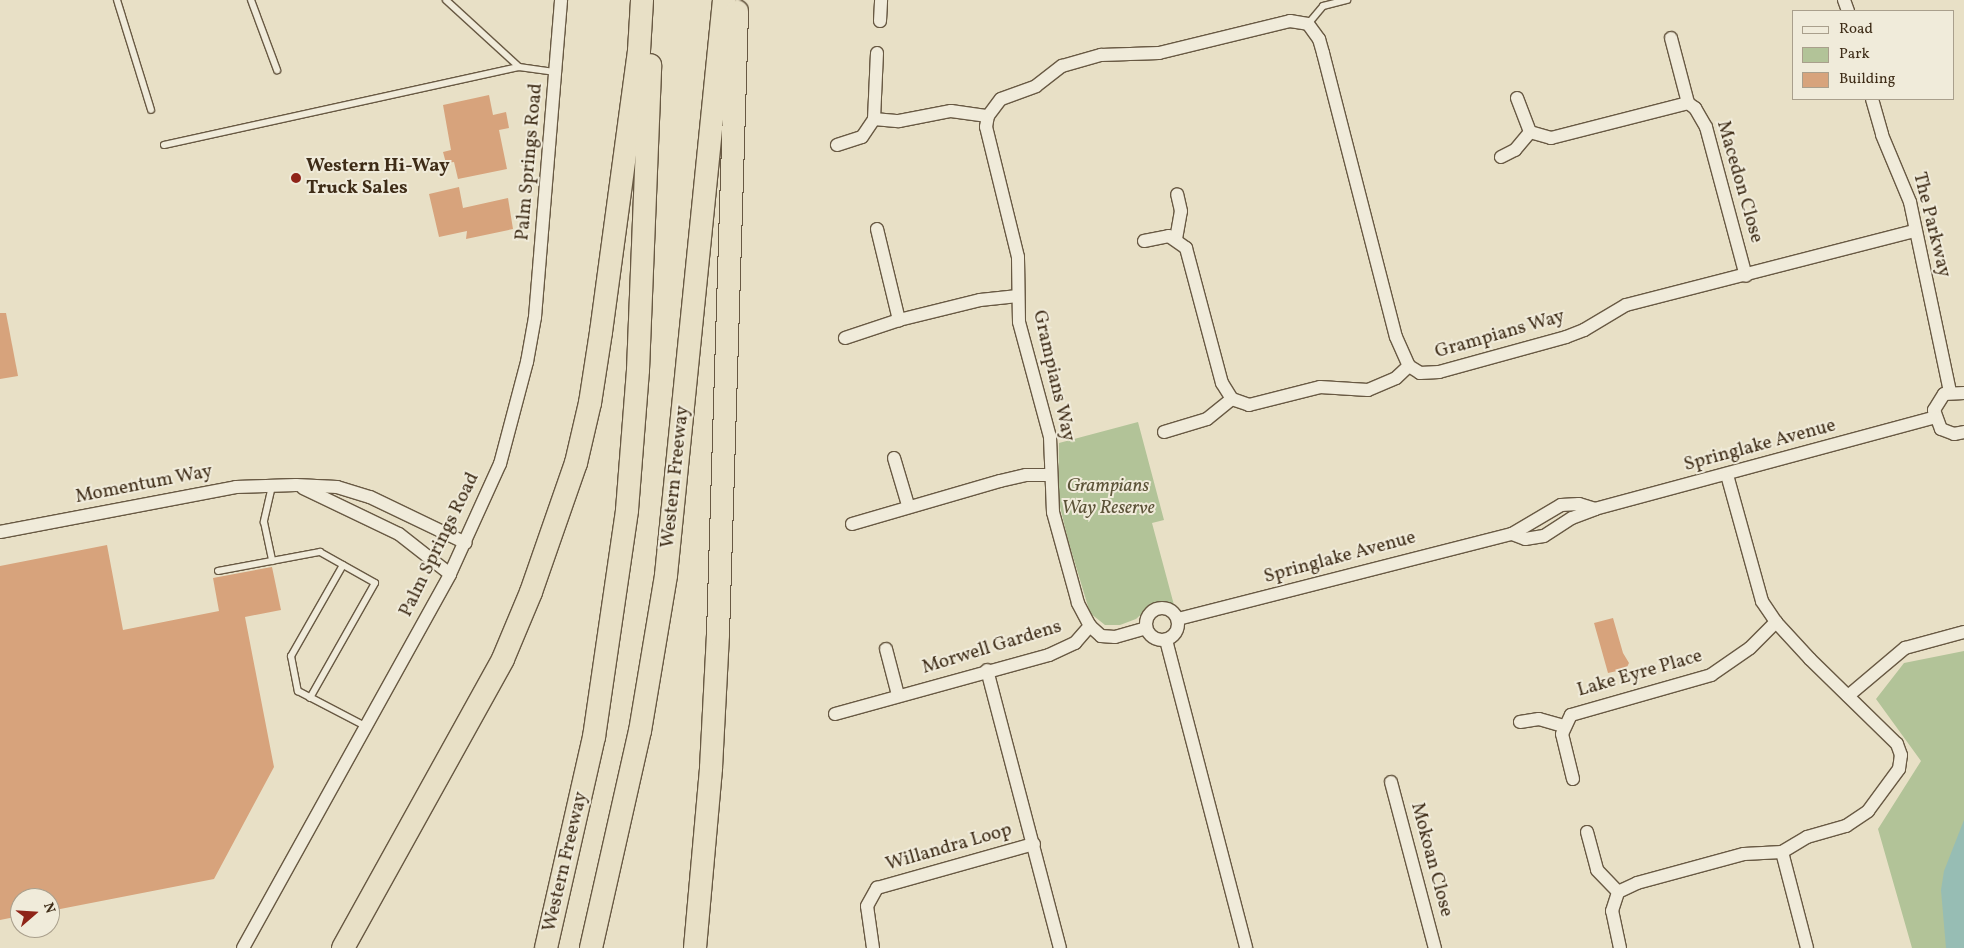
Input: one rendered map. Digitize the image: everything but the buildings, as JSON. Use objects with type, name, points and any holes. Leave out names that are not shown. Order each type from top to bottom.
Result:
[{"type":"highway","points":[[343,948],[503,659],[532,592],[576,463],[590,403],[601,332],[639,51],[642,0]]},
{"type":"highway","name":"Western Freeway","points":[[546,948],[594,737],[627,510],[638,370],[653,0]]},
{"type":"highway","name":"Western Freeway","points":[[591,948],[640,731],[666,575],[724,0]]},
{"type":"highway","points":[[696,948],[711,768],[718,634],[737,0]]},
{"type":"street","name":"Palm Springs Road","points":[[243,948],[450,574],[466,543],[500,464],[527,362],[544,230],[561,0]]},
{"type":"street","points":[[880,0],[880,20]]},
{"type":"street","points":[[874,119],[899,121],[951,111],[988,116],[1001,99],[1036,86],[1072,62],[1113,53],[1160,53],[1290,20],[1308,24],[1319,40],[1396,337],[1409,366],[1396,378],[1368,390],[1320,387],[1249,405],[1232,399],[1222,382],[1193,268],[1186,248],[1176,239],[1160,236],[1144,241]]},
{"type":"street","name":"Macedon Close","points":[[1671,38],[1688,104],[1695,108],[1706,127],[1746,276]]},
{"type":"street","points":[[837,145],[862,137],[874,119],[877,53]]},
{"type":"street","points":[[1517,98],[1530,132]]},
{"type":"street","name":"The Parkway","points":[[1872,100],[1882,135],[1902,178],[1950,392]]},
{"type":"street","points":[[1530,132],[1551,138],[1688,104]]},
{"type":"street","name":"Grampians Way","points":[[988,116],[987,137],[1018,257],[1018,296],[1021,330],[1050,437],[1051,476],[1056,521],[1078,603],[1090,626]]},
{"type":"street","points":[[1501,157],[1515,150],[1530,132]]},
{"type":"street","points":[[1176,239],[1181,211],[1177,194]]},
{"type":"street","points":[[877,230],[899,320]]},
{"type":"street","name":"Grampians Way","points":[[1409,366],[1420,373],[1439,372],[1566,337],[1584,330],[1626,305],[1746,276],[1914,231]]},
{"type":"street","points":[[845,338],[899,320],[990,298],[1018,296]]},
{"type":"street","points":[[1963,436],[1947,432],[1934,417],[1936,404],[1950,392],[1964,393]]},
{"type":"street","points":[[1164,432],[1207,419],[1232,399]]},
{"type":"street","name":"Springlake Avenue","points":[[1178,619],[1512,534],[1525,538],[1544,536],[1572,518],[1595,509],[1727,475],[1934,417]]},
{"type":"street","points":[[894,458],[908,505]]},
{"type":"street","points":[[852,524],[908,505],[1026,475],[1051,476]]},
{"type":"street","points":[[1620,948],[1612,911],[1618,892],[1638,883],[1744,854],[1782,852],[1808,837],[1854,822],[1871,807],[1899,769],[1901,755],[1897,744],[1776,622],[1762,601],[1727,475]]},
{"type":"street","name":"Momentum Way","points":[[296,485],[399,534],[450,574]]},
{"type":"street","name":"Momentum Way","points":[[0,532],[236,486],[296,485],[337,487],[370,497],[466,543]]},
{"type":"street","points":[[1158,608],[1168,608],[1178,619],[1177,630],[1166,640],[1154,638],[1146,628],[1150,614],[1158,608]]},
{"type":"street","name":"Lake Eyre Place","points":[[1563,726],[1571,715],[1583,709],[1711,675],[1750,648],[1776,622]]},
{"type":"street","name":"Morwell Gardens","points":[[835,714],[1065,649],[1090,626],[1101,636],[1115,637],[1146,628]]},
{"type":"street","points":[[1848,696],[1904,648],[1964,632]]},
{"type":"street","points":[[1166,640],[1246,948]]},
{"type":"street","points":[[886,649],[898,695]]},
{"type":"street","name":"Willandra Loop","points":[[987,670],[1060,948]]},
{"type":"street","points":[[1520,722],[1539,718],[1563,726],[1562,740],[1574,779]]},
{"type":"street","name":"Mokoan Close","points":[[1391,782],[1434,948]]},
{"type":"street","points":[[1587,832],[1597,870],[1618,892]]},
{"type":"street","name":"Willandra Loop","points":[[873,948],[867,906],[877,888],[1034,844]]},
{"type":"street","points":[[1782,852],[1807,948]]},
{"type":"lane","points":[[118,0],[151,110]]},
{"type":"lane","points":[[251,0],[277,70]]},
{"type":"lane","points":[[446,0],[519,67]]},
{"type":"lane","points":[[1308,24],[1323,6],[1347,0]]},
{"type":"lane","points":[[164,145],[519,67],[556,72]]},
{"type":"lane","points":[[272,486],[264,522],[272,561]]},
{"type":"lane","points":[[218,571],[320,552],[375,583],[310,698]]},
{"type":"lane","points":[[343,565],[291,656],[298,691],[365,726]]},
{"type":"green space","name":"Grampians Way Reserve","points":[[1138,422],[1164,520],[1152,523],[1174,605],[1155,602],[1136,619],[1120,625],[1105,625],[1090,613],[1068,540],[1058,498],[1059,443]]},
{"type":"green space","points":[[1964,651],[1964,948],[1912,948],[1878,829],[1921,761],[1876,699],[1904,663]]},
{"type":"water","points":[[1964,820],[1964,948],[1946,948],[1941,890],[1944,871]]},
{"type":"place","name":"Western Hi-Way Truck Sales","points":[[296,178]]}]
